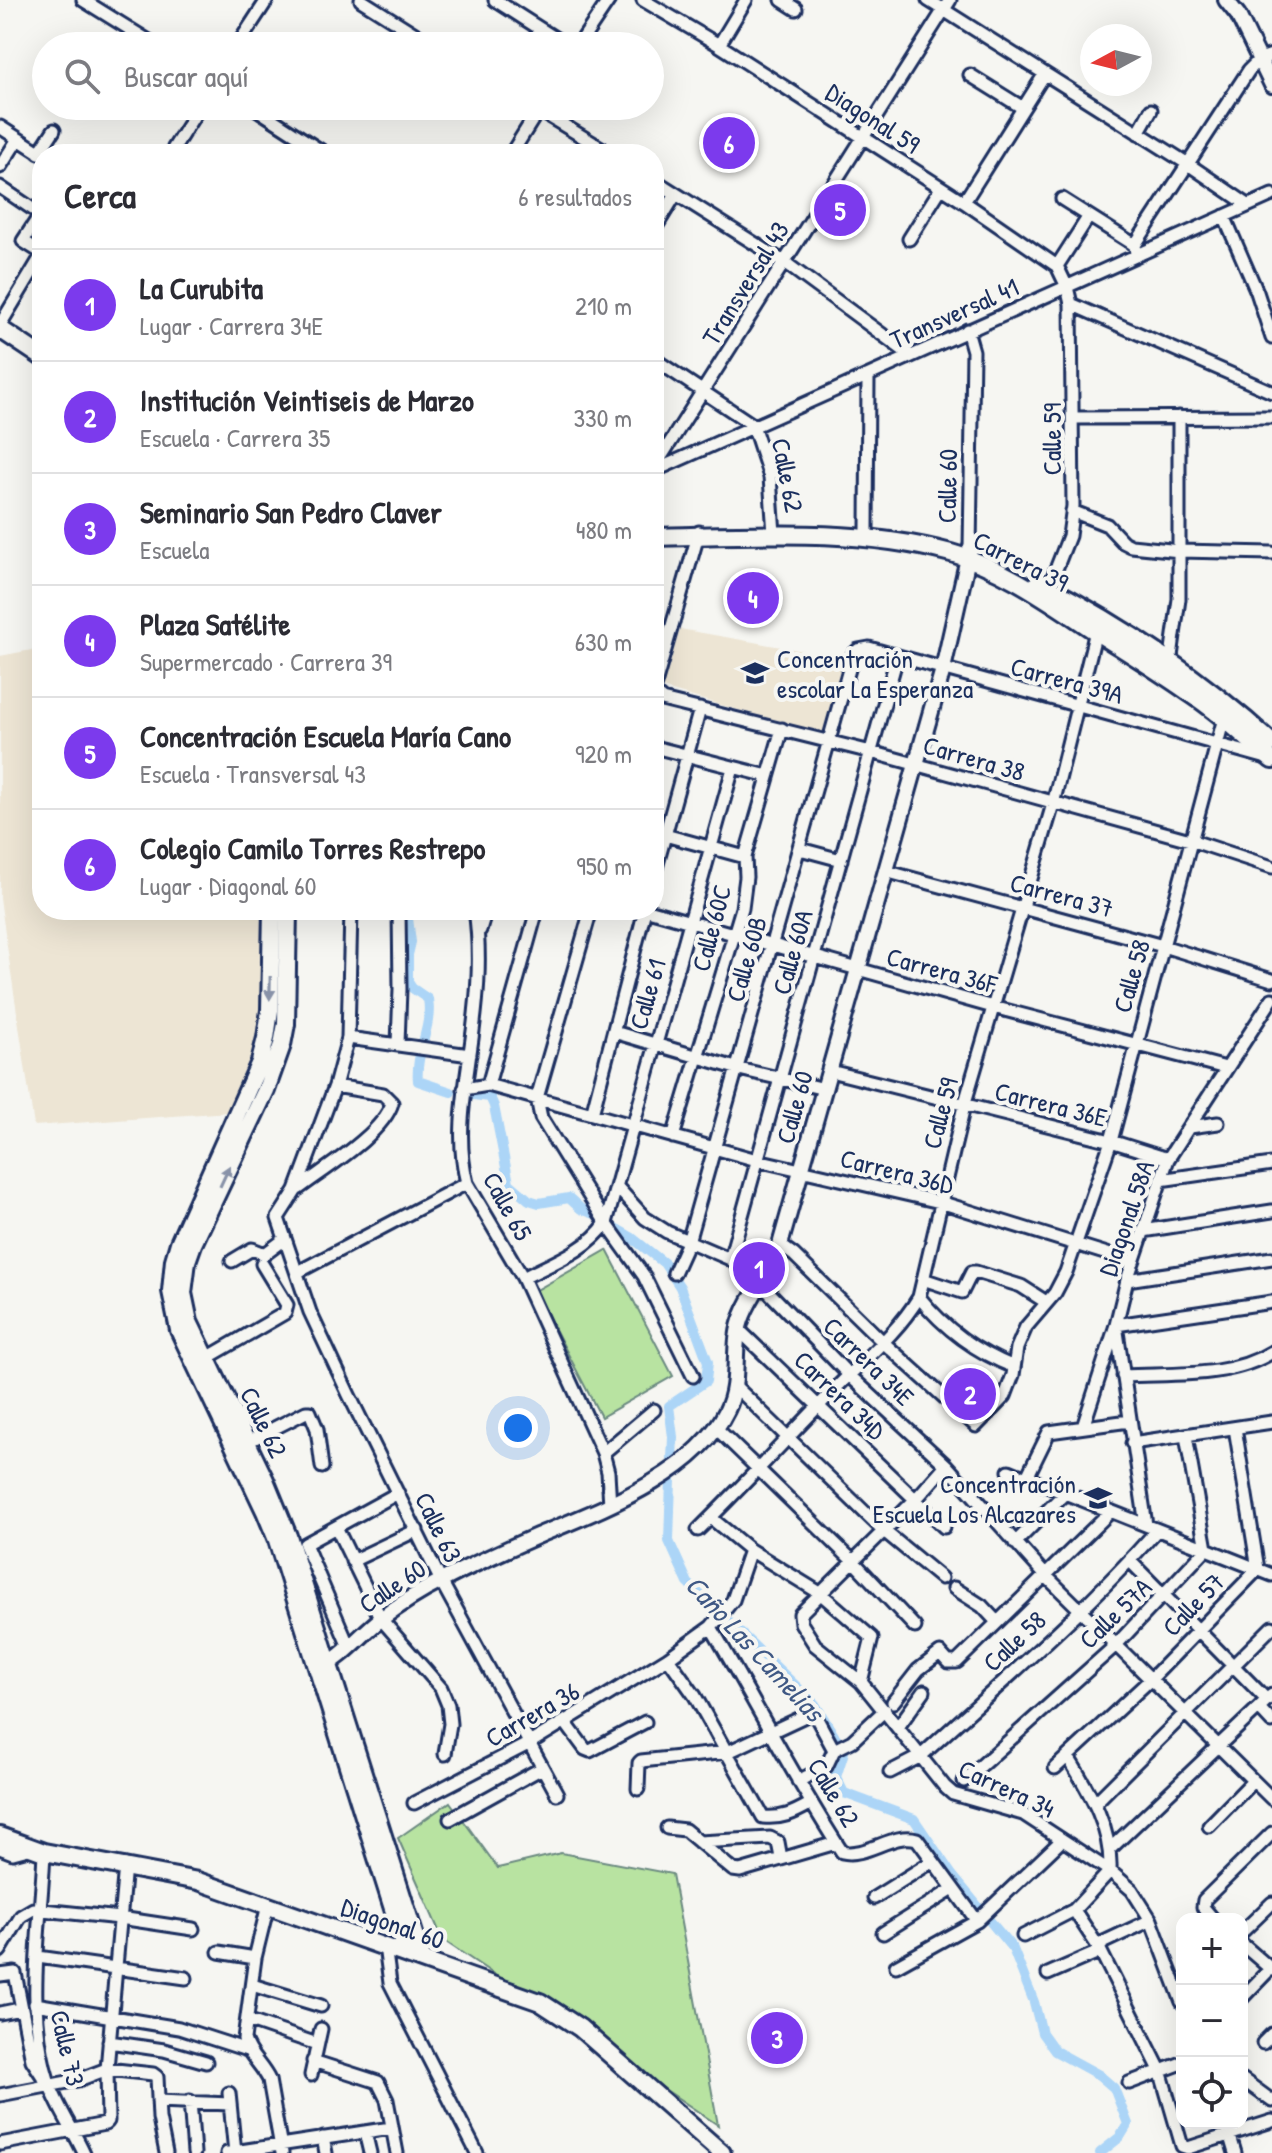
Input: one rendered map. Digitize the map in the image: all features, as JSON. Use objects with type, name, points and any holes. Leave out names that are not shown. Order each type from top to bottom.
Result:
[{"type":"main road","points":[[0,327],[32,348]]},
{"type":"main road","name":"Carrera 39","points":[[664,530],[699,532]]},
{"type":"main road","name":"Carrera 39","points":[[774,530],[867,539],[969,554],[1187,690],[1272,760]]},
{"type":"main road","name":"Carrera 39","points":[[664,536],[699,532],[867,530],[938,541],[1049,587],[1170,664],[1227,704],[1272,743]]},
{"type":"main road","name":"Calle 62","points":[[272,920],[270,1010],[260,1062],[179,1243],[171,1291],[179,1330],[277,1540],[324,1666]]},
{"type":"main road","name":"Calle 62","points":[[288,920],[286,1024],[282,1045],[266,1090],[193,1244],[185,1269],[183,1293],[185,1308],[288,1536],[324,1666],[415,1956]]},
{"type":"main road","name":"Diagonal 60","points":[[0,1836],[38,1850],[198,1881],[540,2002],[562,2014],[722,2153]]},
{"type":"street","points":[[83,0],[134,32]]},
{"type":"street","points":[[246,32],[267,0]]},
{"type":"street","points":[[361,0],[412,32]]},
{"type":"street","points":[[495,0],[545,32]]},
{"type":"street","points":[[587,32],[609,0]]},
{"type":"street","name":"Diagonal 59","points":[[643,0],[964,202],[1057,266]]},
{"type":"street","points":[[719,45],[746,0]]},
{"type":"street","points":[[782,0],[796,9]]},
{"type":"street","points":[[928,0],[947,5],[1044,75],[1248,205]]},
{"type":"street","points":[[1226,0],[1266,57],[1272,85]]},
{"type":"street","name":"Transversal 43","points":[[664,453],[947,5]]},
{"type":"street","points":[[1062,199],[1136,250],[1249,70],[1266,57]]},
{"type":"street","points":[[970,75],[1023,108]]},
{"type":"street","points":[[964,202],[1044,75]]},
{"type":"street","points":[[1138,133],[1151,110]]},
{"type":"street","points":[[176,144],[191,120]]},
{"type":"street","points":[[270,120],[300,144]]},
{"type":"street","points":[[517,144],[530,120]]},
{"type":"street","points":[[557,120],[595,144]]},
{"type":"street","points":[[0,127],[32,148]]},
{"type":"street","points":[[46,144],[54,130]]},
{"type":"street","points":[[0,167],[18,139]]},
{"type":"street","points":[[664,186],[784,262],[910,355]]},
{"type":"street","points":[[0,187],[32,207]]},
{"type":"street","points":[[909,239],[941,188]]},
{"type":"street","points":[[664,214],[676,194]]},
{"type":"street","name":"Transversal 41","points":[[664,465],[1067,287],[1136,250],[1272,195]]},
{"type":"street","points":[[1067,287],[1057,266],[1089,216]]},
{"type":"street","points":[[1224,216],[1257,292],[1272,338]]},
{"type":"street","points":[[32,227],[23,241],[32,247]]},
{"type":"street","points":[[0,327],[32,271]]},
{"type":"street","name":"Calle 59","points":[[1049,587],[1069,536],[1072,511],[1071,304],[1067,287]]},
{"type":"street","points":[[1071,304],[1272,392]]},
{"type":"street","name":"Calle 60","points":[[324,1666],[381,1619],[441,1581],[610,1505],[669,1471],[716,1428],[725,1414],[735,1386],[738,1329],[780,1245],[943,669],[969,554],[973,351],[967,330]]},
{"type":"street","points":[[664,365],[753,425]]},
{"type":"street","points":[[867,530],[868,377]]},
{"type":"street","points":[[1170,664],[1179,599],[1179,417]]},
{"type":"street","points":[[1073,418],[1272,417]]},
{"type":"street","name":"Calle 62","points":[[753,425],[766,457],[770,477],[774,530]]},
{"type":"street","points":[[1072,511],[1107,525],[1131,546],[1180,551],[1272,553]]},
{"type":"street","points":[[664,665],[699,532]]},
{"type":"street","name":"Calle 59","points":[[698,1530],[884,1343],[907,1317],[919,1297],[964,1106],[1053,804],[1096,631]]},
{"type":"street","name":"Carrera 39A","points":[[853,655],[858,650],[869,648],[1272,760]]},
{"type":"street","name":"Calle 60B","points":[[674,1273],[688,1242],[739,1069],[853,655]]},
{"type":"street","name":"Calle 60A","points":[[730,1259],[897,657]]},
{"type":"street","name":"Carrera 38","points":[[664,698],[1190,840],[1272,867]]},
{"type":"street","points":[[664,819],[700,709]]},
{"type":"street","name":"Calle 58","points":[[884,1343],[976,1426],[1005,1396],[1017,1348],[1026,1327],[1055,1293],[1066,1272],[1111,1141],[1224,718]]},
{"type":"street","name":"Calle 60C","points":[[673,1137],[746,891],[745,857],[782,729]]},
{"type":"street","points":[[664,750],[768,776]]},
{"type":"street","name":"Calle 61","points":[[617,1187],[733,768]]},
{"type":"street","points":[[664,834],[745,857]]},
{"type":"street","points":[[800,849],[841,860]]},
{"type":"street","name":"Carrera 37","points":[[885,871],[1163,946],[1272,980]]},
{"type":"street","name":"Carrera 36F","points":[[664,915],[993,1007],[1226,1068]]},
{"type":"street","name":"Calle 63","points":[[351,920],[348,1038],[335,1086],[296,1190],[278,1218],[310,1312],[441,1581],[557,1794]]},
{"type":"street","points":[[398,1044],[399,920]]},
{"type":"street","name":"Calle 65","points":[[477,920],[478,978],[461,1136],[467,1183],[523,1278],[603,1453],[610,1487],[610,1505]]},
{"type":"street","points":[[479,935],[483,920]]},
{"type":"street","points":[[488,1085],[534,920]]},
{"type":"street","points":[[588,920],[537,1098],[541,1118],[606,1223],[644,1276],[693,1376]]},
{"type":"street","points":[[592,1114],[644,920]]},
{"type":"street","name":"Diagonal 58A","points":[[1083,1427],[1127,1280],[1168,1159],[1226,1068],[1272,1004]]},
{"type":"street","points":[[614,1032],[739,1069],[825,1089]]},
{"type":"street","points":[[348,1038],[470,1055]]},
{"type":"street","name":"Carrera 36E","points":[[830,1071],[1111,1141],[1168,1159]]},
{"type":"street","name":"Carrera 36D","points":[[464,1089],[488,1085],[757,1160],[940,1202],[1133,1262]]},
{"type":"street","points":[[296,1190],[375,1130],[390,1110],[392,1103],[383,1094],[335,1086]]},
{"type":"street","points":[[1190,1127],[1218,1123]]},
{"type":"street","points":[[1160,1180],[1272,1164]]},
{"type":"street","points":[[298,1272],[467,1183]]},
{"type":"street","points":[[523,1278],[585,1246],[597,1236],[606,1223],[617,1187]]},
{"type":"street","name":"Carrera 34E","points":[[617,1187],[645,1218],[667,1232],[730,1259],[762,1285],[849,1375],[946,1465],[1046,1576],[1272,1799]]},
{"type":"street","points":[[1143,1231],[1272,1211]]},
{"type":"street","points":[[232,1261],[252,1249],[265,1254],[285,1239]]},
{"type":"street","points":[[780,1245],[884,1343]]},
{"type":"street","points":[[1127,1280],[1272,1258]]},
{"type":"street","points":[[207,1358],[285,1313],[287,1305],[262,1264]]},
{"type":"street","points":[[923,1279],[962,1292],[972,1272],[976,1272],[1021,1286],[1046,1302]]},
{"type":"street","points":[[919,1297],[938,1321],[994,1359],[1014,1367]]},
{"type":"street","points":[[1151,1528],[1132,1443],[1116,1325],[1272,1302]]},
{"type":"street","name":"Carrera 34D","points":[[738,1329],[944,1527]]},
{"type":"street","points":[[1123,1376],[1226,1370],[1250,1364],[1272,1352]]},
{"type":"street","points":[[735,1386],[884,1531],[941,1578]]},
{"type":"street","points":[[603,1453],[654,1410]]},
{"type":"street","points":[[247,1442],[306,1412],[312,1414],[317,1429],[322,1467]]},
{"type":"street","points":[[1027,1477],[1049,1432],[1129,1421]]},
{"type":"street","points":[[1132,1443],[1272,1422]]},
{"type":"street","points":[[716,1428],[854,1562],[915,1627]]},
{"type":"street","name":"Calle 57","points":[[1055,1768],[1151,1679],[1258,1569],[1235,1428]]},
{"type":"street","points":[[1186,1436],[1206,1549]]},
{"type":"street","points":[[820,1593],[854,1562],[946,1465]]},
{"type":"street","points":[[1009,1471],[1272,1575]]},
{"type":"street","points":[[349,1647],[305,1544],[398,1493]]},
{"type":"street","points":[[1015,1543],[1064,1494]]},
{"type":"street","points":[[798,1781],[826,1767],[837,1749],[852,1741],[889,1706],[918,1670],[940,1653],[948,1662],[957,1662],[1110,1512]]},
{"type":"street","points":[[711,1518],[750,1550],[820,1593],[872,1638],[861,1682]]},
{"type":"street","points":[[336,1527],[381,1619],[441,1688],[448,1705],[450,1724],[445,1754]]},
{"type":"street","name":"Calle 58","points":[[890,1772],[921,1756],[1080,1609],[1130,1561],[1151,1528]]},
{"type":"street","points":[[352,1561],[417,1530]]},
{"type":"street","name":"Calle 57A","points":[[964,1781],[1116,1645],[1206,1549]]},
{"type":"street","name":"Carrera 36","points":[[414,1803],[528,1744],[668,1658],[711,1627],[733,1600],[750,1550]]},
{"type":"street","points":[[1130,1561],[1266,1701],[1272,1722]]},
{"type":"street","points":[[954,1588],[982,1606],[997,1622]]},
{"type":"street","name":"Carrera 34","points":[[820,1593],[799,1619],[815,1645],[889,1706],[898,1727],[953,1794],[1023,1814],[1110,1871],[1132,1890],[1151,1920],[1176,1986]]},
{"type":"street","name":"Calle 62","points":[[711,1627],[810,1804],[846,1854],[907,1837],[917,1839],[933,1861]]},
{"type":"street","points":[[1096,1802],[1272,1627]]},
{"type":"street","points":[[668,1658],[695,1696],[763,1817],[793,1814],[810,1804]]},
{"type":"street","points":[[898,1727],[924,1691]]},
{"type":"street","points":[[1110,1849],[1266,1701]]},
{"type":"street","points":[[638,1789],[639,1763],[644,1760],[728,1752],[807,1715],[815,1715],[837,1749]]},
{"type":"street","points":[[565,1722],[585,1749],[590,1751],[645,1722]]},
{"type":"street","points":[[1023,1936],[1074,1910],[1110,1871],[1110,1849],[1096,1802],[1068,1757]]},
{"type":"street","name":"Carrera 36","points":[[450,1819],[542,1768]]},
{"type":"street","points":[[1209,1826],[1253,1781]]},
{"type":"street","points":[[667,1828],[685,1830],[733,1870],[740,1871],[836,1843]]},
{"type":"street","points":[[1208,1913],[1203,1907],[1204,1900],[1272,1833]]},
{"type":"street","points":[[699,1842],[770,1838],[778,1842],[781,1858]]},
{"type":"street","points":[[896,1966],[982,1916],[1062,1840]]},
{"type":"street","points":[[0,1848],[13,1853],[38,1850]]},
{"type":"street","name":"Calle 73","points":[[38,1850],[41,1908],[35,2004],[40,2048],[50,2086],[84,2153]]},
{"type":"street","points":[[874,1898],[933,1861],[953,1889],[982,1916]]},
{"type":"street","points":[[0,2144],[108,2121],[107,2069],[125,1865]]},
{"type":"street","points":[[883,1933],[953,1889]]},
{"type":"street","points":[[1248,1926],[1272,1903]]},
{"type":"street","points":[[268,1905],[255,1958],[244,2039],[247,2050],[269,2080],[281,2149]]},
{"type":"street","points":[[0,1951],[21,1916],[41,1908],[193,1929]]},
{"type":"street","points":[[1074,1910],[1099,1948],[1160,2070],[1176,2125]]},
{"type":"street","points":[[1048,1974],[1094,1954],[1104,1942],[1151,1920]]},
{"type":"street","points":[[385,1946],[390,1983],[477,2153]]},
{"type":"street","points":[[1248,1949],[1271,1969],[1248,1992]]},
{"type":"street","points":[[219,1952],[255,1958]]},
{"type":"street","points":[[38,1957],[186,1978]]},
{"type":"street","points":[[0,1975],[15,1973],[32,2060],[36,2070],[50,2086]]},
{"type":"street","points":[[252,1985],[321,2006]]},
{"type":"street","points":[[35,2004],[179,2028],[247,2050]]},
{"type":"street","points":[[0,2013],[20,2009]]},
{"type":"street","points":[[247,2020],[317,2044]]},
{"type":"street","points":[[311,2075],[321,2029]]},
{"type":"street","points":[[109,2042],[164,2050],[206,2062]]},
{"type":"street","points":[[313,2061],[378,2082],[387,2100],[397,2153]]},
{"type":"street","points":[[1129,2083],[1176,2065]]},
{"type":"street","points":[[0,2095],[78,2080],[107,2069],[153,2074],[157,2077],[166,2153]]},
{"type":"street","points":[[1248,2083],[1272,2101]]},
{"type":"street","points":[[158,2101],[230,2098],[232,2153],[281,2149],[323,2138],[391,2128]]},
{"type":"street","points":[[190,2101],[194,2153]]},
{"type":"street","points":[[1248,2125],[1272,2121]]},
{"type":"street","points":[[1177,2129],[1182,2146],[1188,2148],[1228,2129],[1235,2153]]},
{"type":"street","points":[[365,2132],[370,2153]]},
{"type":"street","points":[[323,2138],[326,2153]]},
{"type":"shaded area","name":"Concentración escolar La Esperanza","points":[[680,629],[848,659],[825,735],[664,689]]},
{"type":"shaded area","points":[[32,650],[32,920],[263,920],[261,1032],[229,1112],[34,1126],[0,899],[0,656]]},
{"type":"green space","points":[[607,1250],[673,1376],[601,1417],[535,1291]]},
{"type":"green space","points":[[450,1802],[498,1868],[561,1853],[672,1874],[718,2125],[443,1940],[398,1838]]},
{"type":"waterway","name":"Caño Las Camelias","points":[[408,920],[411,942],[408,982],[428,999],[429,1009],[418,1081],[451,1092]]},
{"type":"waterway","name":"Caño Las Camelias","points":[[473,1095],[490,1097],[494,1106],[509,1183],[529,1200],[539,1203],[569,1198],[581,1209],[595,1214]]},
{"type":"waterway","name":"Caño Las Camelias","points":[[617,1229],[664,1263],[680,1287],[708,1362],[706,1381],[669,1406],[672,1459]]},
{"type":"waterway","name":"Caño Las Camelias","points":[[671,1480],[669,1541],[688,1583],[815,1704],[844,1752],[836,1777],[844,1793],[914,1819],[952,1875],[1013,1949],[1034,2002],[1042,2033],[1055,2051],[1099,2075],[1114,2088],[1128,2124],[1120,2137],[1100,2153]]},
{"type":"place","name":"Colegio Camilo Torres Restrepo","points":[[729,143]]},
{"type":"place","name":"Concentración Escuela María Cano","points":[[840,210]]},
{"type":"place","name":"Plaza Satélite","points":[[753,598]]},
{"type":"place","name":"Concentración escolar La Esperanza","points":[[755,673]]},
{"type":"place","name":"La Curubita","points":[[759,1268]]},
{"type":"place","name":"Institución Veintiseis de Marzo","points":[[970,1394]]},
{"type":"place","name":"Concentración Escuela Los Alcazares","points":[[1098,1498]]},
{"type":"place","name":"Seminario San Pedro Claver","points":[[777,2038]]}]
